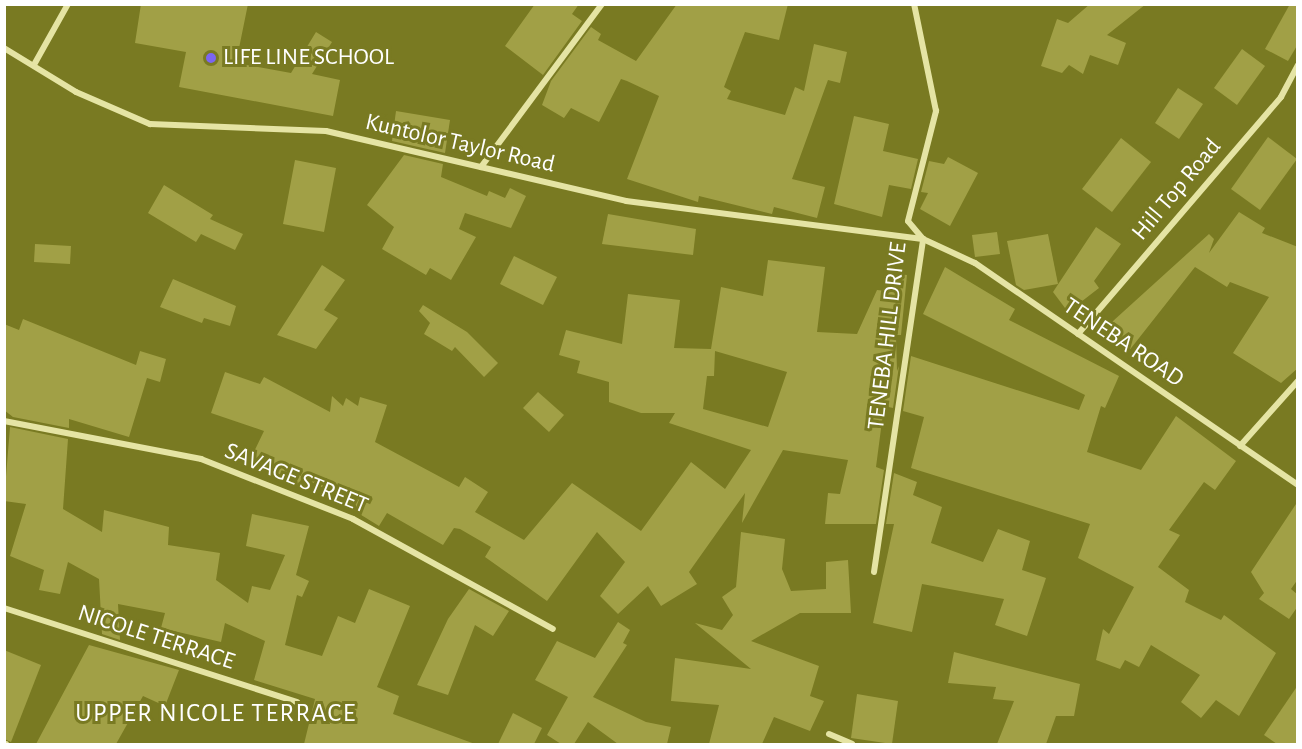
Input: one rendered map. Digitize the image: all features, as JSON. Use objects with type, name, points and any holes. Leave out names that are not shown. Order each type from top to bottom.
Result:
[{"type":"street","points":[[35,63],[68,4]]},
{"type":"street","points":[[481,167],[602,4]]},
{"type":"street","name":"TENEBA HILL DRIVE","points":[[874,572],[923,239],[908,221],[936,111],[914,4]]},
{"type":"street","name":"Kuntolor Taylor Road","points":[[4,48],[35,63],[76,92],[150,124],[326,131],[626,201],[923,239]]},
{"type":"street","name":"Hill Top Road","points":[[1078,334],[1281,97],[1298,65]]},
{"type":"street","name":"TENEBA ROAD","points":[[923,239],[975,263],[1298,485]]},
{"type":"street","points":[[1240,446],[1298,381]]},
{"type":"street","name":"SAVAGE STREET","points":[[4,421],[201,459],[353,519],[553,629]]},
{"type":"street","name":"NICOLE TERRACE","points":[[4,608],[297,702]]},
{"type":"street","points":[[829,734],[852,744]]},
{"type":"building","name":"LIFE LINE SCHOOL","points":[[141,4],[248,4],[236,63],[291,73],[316,32],[332,42],[312,74],[340,80],[333,116],[179,87],[186,52],[135,43]]},
{"type":"building","points":[[535,4],[579,4],[572,14],[582,21],[543,75],[505,46]]},
{"type":"building","points":[[677,4],[788,4],[779,40],[745,32],[724,87],[731,91],[727,99],[785,115],[795,87],[804,91],[814,44],[847,52],[840,83],[828,80],[792,179],[825,187],[817,218],[774,207],[772,214],[699,196],[698,202],[627,179],[659,96],[627,81],[621,79],[599,122],[571,108],[564,118],[542,105],[551,81],[591,27],[601,34],[598,40],[636,61]]},
{"type":"building","points":[[1090,4],[1146,4],[1107,35],[1126,43],[1118,65],[1090,55],[1083,74],[1069,65],[1062,73],[1041,66],[1057,19],[1068,23]]},
{"type":"building","points":[[1290,4],[1298,4],[1298,44],[1288,61],[1265,49]]},
{"type":"building","points":[[1242,49],[1265,66],[1237,105],[1214,88]]},
{"type":"building","points":[[1178,88],[1203,104],[1179,139],[1155,123]]},
{"type":"building","points":[[396,111],[450,120],[445,153],[392,141]]},
{"type":"building","points":[[854,116],[889,124],[883,151],[918,159],[911,189],[889,185],[882,217],[834,204]]},
{"type":"building","points":[[1268,137],[1297,159],[1260,210],[1231,189]]},
{"type":"building","points":[[1121,138],[1151,162],[1112,212],[1082,189]]},
{"type":"building","points":[[404,155],[443,164],[441,177],[487,196],[489,191],[505,198],[510,188],[526,196],[511,228],[465,213],[459,229],[476,237],[451,280],[430,268],[426,275],[382,249],[394,227],[367,205]]},
{"type":"building","points":[[948,157],[978,173],[950,226],[920,209],[928,193],[921,192],[929,161],[944,164]]},
{"type":"building","points":[[295,160],[336,168],[324,232],[283,224]]},
{"type":"building","points":[[164,185],[213,215],[210,219],[243,234],[235,250],[201,234],[196,242],[148,213]]},
{"type":"building","points":[[1239,212],[1265,228],[1262,233],[1298,247],[1298,368],[1281,383],[1233,353],[1269,297],[1230,282],[1227,287],[1195,267],[1128,352],[1102,331],[1209,234],[1214,239],[1209,253]]},
{"type":"building","points":[[608,214],[696,229],[693,255],[602,244]]},
{"type":"building","points":[[1096,227],[1121,244],[1094,281],[1099,288],[1068,312],[1053,292]]},
{"type":"building","points":[[997,232],[1000,254],[975,257],[972,235]]},
{"type":"building","points":[[1048,234],[1058,284],[1024,290],[1016,285],[1007,241]]},
{"type":"building","points":[[35,244],[71,246],[70,264],[34,262]]},
{"type":"building","points":[[514,256],[557,277],[543,305],[500,284]]},
{"type":"building","points":[[768,260],[825,267],[817,332],[857,334],[877,290],[886,291],[888,273],[907,275],[901,335],[896,335],[897,371],[899,366],[893,408],[884,406],[876,467],[884,470],[876,524],[825,524],[828,493],[840,494],[848,460],[783,450],[742,523],[745,493],[689,572],[697,584],[661,606],[648,586],[618,614],[600,596],[625,562],[597,532],[547,601],[485,557],[491,547],[460,529],[454,528],[443,545],[387,513],[379,526],[345,505],[347,500],[302,477],[298,486],[249,462],[264,431],[211,413],[225,372],[260,384],[264,377],[330,412],[332,396],[343,406],[346,398],[358,406],[360,397],[387,405],[375,442],[459,487],[465,477],[488,492],[475,512],[524,540],[572,483],[641,531],[691,462],[725,489],[751,450],[669,423],[675,413],[641,413],[609,402],[609,382],[577,373],[580,361],[559,355],[566,330],[622,344],[628,294],[680,300],[674,348],[711,349],[721,287],[763,296]],"holes":[[[715,351],[787,372],[768,427],[703,409],[707,376],[714,376]]]},
{"type":"building","points":[[322,265],[345,280],[324,310],[338,318],[316,349],[277,335]]},
{"type":"building","points":[[945,267],[1015,309],[1009,320],[1119,376],[1105,408],[1101,406],[1087,452],[1141,470],[1176,416],[1236,461],[1215,490],[1204,482],[1169,530],[1180,535],[1158,567],[1189,590],[1185,602],[1221,620],[1224,615],[1276,653],[1239,716],[1216,700],[1201,718],[1181,702],[1200,675],[1151,645],[1139,667],[1125,660],[1120,669],[1096,660],[1103,629],[1109,634],[1134,587],[1078,558],[1090,524],[911,468],[924,417],[903,411],[911,356],[1079,410],[1085,395],[923,314]]},
{"type":"building","points":[[173,279],[236,306],[230,326],[204,318],[202,323],[160,307]]},
{"type":"building","points":[[423,305],[467,332],[498,363],[484,377],[455,347],[452,351],[424,334],[430,323],[419,311]]},
{"type":"building","points":[[23,319],[136,365],[140,351],[166,359],[160,382],[147,378],[129,437],[69,419],[69,428],[13,417],[4,410],[4,324],[19,330]]},
{"type":"building","points":[[538,392],[564,415],[549,432],[523,408]]},
{"type":"building","points":[[10,427],[68,439],[63,509],[102,532],[104,510],[169,527],[168,545],[220,553],[216,580],[248,603],[252,586],[270,590],[285,555],[246,546],[252,514],[309,526],[296,575],[309,581],[302,597],[297,595],[285,645],[322,656],[338,616],[355,623],[369,589],[410,606],[377,687],[399,696],[393,714],[475,744],[304,744],[315,699],[254,680],[265,641],[225,623],[221,642],[161,628],[165,613],[118,604],[120,640],[102,634],[99,579],[68,562],[60,594],[39,590],[44,570],[10,556],[26,504],[4,501]]},
{"type":"building","points":[[894,473],[917,482],[913,495],[942,507],[931,543],[983,562],[998,529],[1030,541],[1022,570],[1046,578],[1027,636],[995,625],[1004,599],[922,584],[912,632],[873,623],[894,524],[886,524]]},
{"type":"building","points":[[1298,501],[1298,579],[1291,589],[1298,595],[1298,606],[1289,619],[1259,599],[1264,593],[1251,572]]},
{"type":"building","points":[[741,532],[785,539],[782,569],[791,591],[826,589],[826,562],[848,560],[851,613],[800,613],[751,641],[819,666],[810,696],[824,701],[810,731],[774,717],[762,744],[709,744],[719,705],[671,701],[675,658],[751,669],[695,623],[722,630],[733,615],[722,597],[736,587]]},
{"type":"building","points":[[469,589],[509,611],[493,636],[475,625],[448,695],[417,685],[448,619]]},
{"type":"building","points":[[618,622],[630,630],[623,643],[627,645],[593,697],[646,722],[671,727],[667,744],[618,744],[588,722],[574,744],[561,744],[547,735],[568,697],[535,680],[557,641],[595,658]]},
{"type":"building","points":[[89,645],[179,670],[165,706],[143,696],[116,744],[36,744]]},
{"type":"building","points":[[4,650],[41,665],[11,742],[4,739]]},
{"type":"building","points":[[954,652],[1080,684],[1074,716],[1056,716],[1046,744],[997,744],[1014,701],[993,699],[996,687],[948,683]]},
{"type":"building","points":[[1298,685],[1298,744],[1277,744],[1264,735]]},
{"type":"building","points":[[857,694],[898,701],[892,744],[851,738]]},
{"type":"building","points":[[513,713],[542,728],[534,744],[498,744]]},
{"type":"place","name":"LIFE LINE SCHOOL","points":[[211,58]]},
{"type":"district","name":"UPPER NICOLE TERRACE","points":[[216,714]]}]
